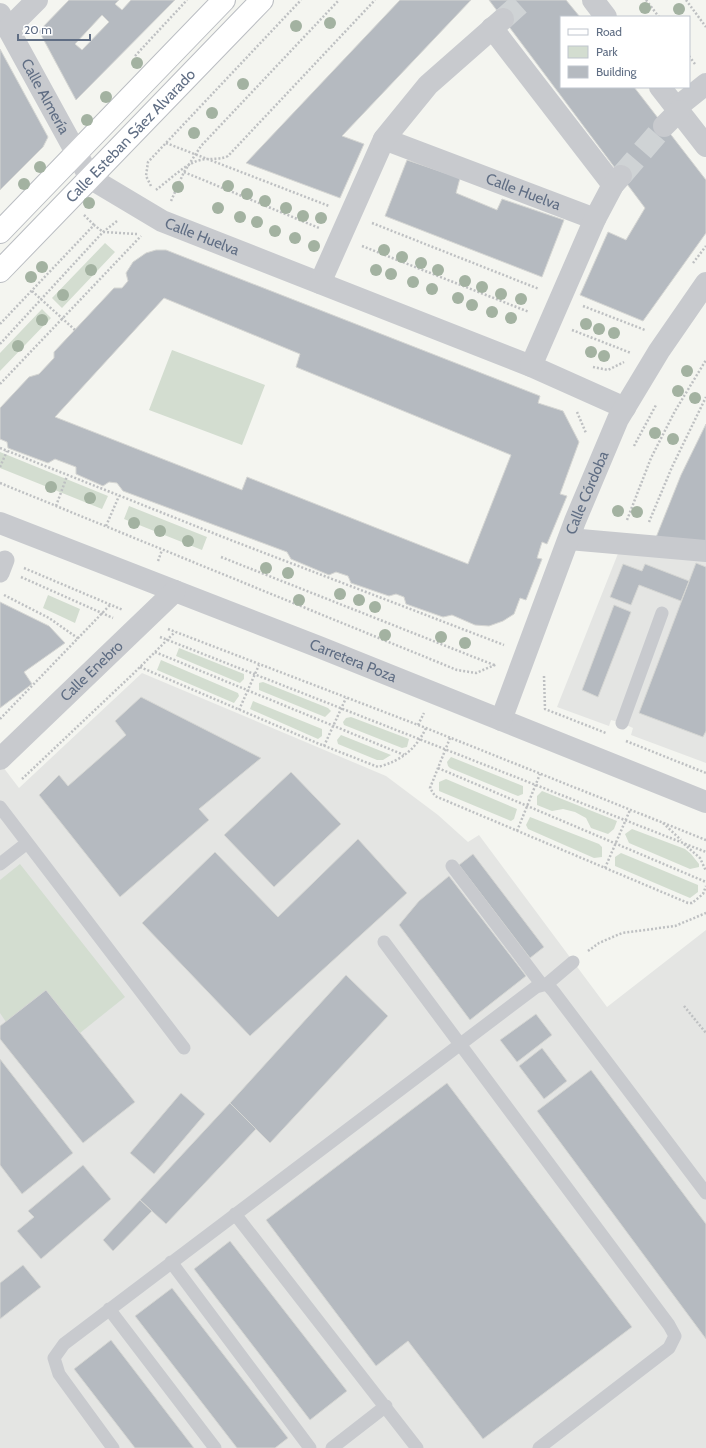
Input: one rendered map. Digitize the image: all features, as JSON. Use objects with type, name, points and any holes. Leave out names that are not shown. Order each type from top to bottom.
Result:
[{"type":"main road","name":"Calle Esteban Sáez Alvarado","points":[[0,232],[224,0]]},
{"type":"main road","name":"Calle Esteban Sáez Alvarado","points":[[0,271],[262,0]]},
{"type":"street","points":[[4,22],[36,0]]},
{"type":"street","points":[[593,0],[605,16]]},
{"type":"street","name":"Calle Almería","points":[[4,22],[90,178]]},
{"type":"street","points":[[320,283],[384,139],[428,85],[498,23],[617,180],[595,220],[531,366]]},
{"type":"street","points":[[673,115],[706,84]]},
{"type":"street","points":[[660,88],[673,115],[706,146]]},
{"type":"street","name":"Calle Huelva","points":[[384,139],[595,220]]},
{"type":"street","name":"Calle Huelva","points":[[90,178],[162,221],[531,366],[625,408]]},
{"type":"street","name":"Calle Córdoba","points":[[501,720],[569,539],[618,419],[659,352],[706,283]]},
{"type":"street","name":"Carretera Poza","points":[[0,523],[706,802]]},
{"type":"street","points":[[569,539],[706,550]]},
{"type":"street","name":"Calle Enebro","points":[[3,752],[175,591]]},
{"type":"lane","points":[[622,723],[662,613]]},
{"type":"lane","points":[[0,807],[184,1048]]},
{"type":"lane","points":[[0,864],[27,843]]},
{"type":"lane","points":[[452,866],[706,1193]]},
{"type":"lane","points":[[384,942],[669,1325],[675,1336],[669,1348],[539,1448]]},
{"type":"lane","points":[[113,1448],[58,1374],[54,1358],[64,1344],[460,1044],[573,962]]},
{"type":"lane","points":[[235,1214],[386,1406],[417,1448]]},
{"type":"lane","points":[[171,1262],[310,1448]]},
{"type":"lane","points":[[109,1309],[216,1448]]},
{"type":"lane","points":[[332,1448],[386,1406]]},
{"type":"path","points":[[133,58],[187,0]]},
{"type":"path","points":[[161,193],[150,185],[146,176],[148,162],[301,0]]},
{"type":"path","points":[[172,198],[184,172],[195,154],[339,0]]},
{"type":"path","points":[[156,190],[199,160],[221,160],[228,156],[375,0]]},
{"type":"path","points":[[646,0],[658,16]]},
{"type":"path","points":[[686,0],[706,27]]},
{"type":"path","points":[[166,143],[646,330]]},
{"type":"path","points":[[184,172],[341,237],[633,354]]},
{"type":"path","points":[[166,196],[179,201]]},
{"type":"path","points":[[0,324],[94,225],[103,232],[144,235],[0,384]]},
{"type":"path","points":[[0,344],[103,232]]},
{"type":"path","points":[[688,269],[706,246]]},
{"type":"path","points":[[32,291],[75,330]]},
{"type":"path","points":[[643,336],[650,324]]},
{"type":"path","points":[[587,365],[608,370],[620,365],[633,354],[636,348]]},
{"type":"path","points":[[629,544],[651,458],[675,411],[706,360]]},
{"type":"path","points":[[629,544],[672,467],[706,397]]},
{"type":"path","points":[[574,408],[583,423],[587,435]]},
{"type":"path","points":[[0,448],[119,496],[505,645]]},
{"type":"path","points":[[0,467],[7,451]]},
{"type":"path","points":[[56,506],[68,476]]},
{"type":"path","points":[[0,483],[457,670],[476,673],[501,662]]},
{"type":"path","points":[[106,526],[119,496]]},
{"type":"path","points":[[221,557],[494,665]]},
{"type":"path","points":[[2,567],[110,605],[167,640],[706,852]]},
{"type":"path","points":[[2,567],[103,614],[141,624]]},
{"type":"path","points":[[8,597],[49,618],[79,639]]},
{"type":"path","points":[[0,719],[79,639],[110,605]]},
{"type":"path","points":[[22,779],[175,632],[426,728],[706,840]]},
{"type":"path","points":[[155,652],[333,727],[404,755]]},
{"type":"path","points":[[239,710],[259,664]]},
{"type":"path","points":[[140,667],[324,746],[378,767],[404,755],[414,748],[421,739],[426,728]]},
{"type":"path","points":[[324,746],[346,698]]},
{"type":"path","points":[[450,738],[430,788],[435,796],[692,904],[703,894],[706,886]]},
{"type":"path","points":[[438,768],[706,882]]},
{"type":"path","points":[[516,831],[540,774]]},
{"type":"path","points":[[605,868],[630,810]]},
{"type":"path","points":[[662,822],[700,858],[706,871]]},
{"type":"path","points":[[573,962],[599,943],[622,933],[675,926],[706,913]]},
{"type":"path","points":[[684,1006],[706,1033]]},
{"type":"shaded area","points":[[619,551],[706,559],[706,763],[631,735],[633,728],[622,723],[611,720],[609,726],[557,707]]},
{"type":"shaded area","points":[[142,673],[386,776],[438,815],[468,842],[479,835],[607,1007],[706,930],[706,1448],[0,1448],[0,763],[19,788]]},
{"type":"green space","points":[[105,243],[115,252],[62,308],[52,298]]},
{"type":"green space","points":[[42,309],[51,318],[0,371],[0,353]]},
{"type":"green space","points":[[172,350],[265,385],[242,445],[149,410]]},
{"type":"green space","points":[[0,452],[108,496],[102,509],[0,468]]},
{"type":"green space","points":[[129,506],[207,537],[202,550],[124,519]]},
{"type":"green space","points":[[48,595],[80,609],[75,623],[43,608]]},
{"type":"green space","points":[[179,648],[244,674],[244,679],[240,683],[176,656]]},
{"type":"green space","points":[[161,660],[238,693],[239,696],[234,703],[157,670]]},
{"type":"green space","points":[[263,682],[328,708],[331,711],[325,717],[259,690],[259,683]]},
{"type":"green space","points":[[253,701],[322,729],[322,736],[318,739],[250,709]]},
{"type":"green space","points":[[351,717],[409,739],[407,747],[402,748],[344,725],[343,722],[346,718]]},
{"type":"green space","points":[[341,735],[391,755],[383,760],[377,760],[338,744],[337,740]]},
{"type":"green space","points":[[451,757],[523,786],[523,794],[518,796],[450,768],[447,762]]},
{"type":"green space","points":[[446,779],[517,809],[514,819],[511,821],[439,791],[439,782]]},
{"type":"green space","points":[[542,791],[617,821],[614,829],[608,834],[591,828],[586,818],[575,812],[563,809],[552,811],[537,805],[537,796]]},
{"type":"green space","points":[[530,817],[599,844],[602,847],[602,857],[594,858],[528,829],[526,825]]},
{"type":"green space","points":[[632,829],[685,849],[699,864],[699,867],[690,869],[629,843],[625,834]]},
{"type":"green space","points":[[621,853],[698,885],[698,892],[690,898],[615,866],[615,857]]},
{"type":"green space","points":[[20,864],[125,997],[80,1033],[46,990],[6,1022],[0,1013],[0,880]]},
{"type":"building","points":[[69,0],[119,0],[115,4],[122,10],[131,0],[175,0],[76,100],[39,31]],"holes":[[[102,15],[109,22],[82,50],[75,44]]]},
{"type":"building","points":[[400,0],[471,0],[342,136],[364,144],[340,198],[246,163]]},
{"type":"building","points":[[489,0],[566,0],[579,16],[560,16],[560,88],[635,88],[706,180],[706,233],[643,321],[580,295],[608,232],[626,240],[645,208]]},
{"type":"building","points":[[0,49],[48,137],[43,147],[0,190]]},
{"type":"building","points":[[407,160],[460,178],[456,193],[497,210],[502,199],[564,220],[542,277],[385,216]]},
{"type":"building","points":[[156,250],[166,250],[540,396],[538,403],[563,411],[579,442],[560,494],[567,496],[547,544],[542,542],[537,558],[542,559],[526,600],[520,598],[514,614],[503,621],[489,626],[475,625],[452,615],[443,617],[406,604],[404,597],[396,594],[389,596],[351,583],[348,576],[336,572],[329,575],[291,559],[287,552],[123,491],[117,483],[109,482],[103,486],[76,474],[76,467],[55,459],[48,463],[8,448],[7,442],[0,439],[0,408],[29,377],[39,374],[54,358],[54,352],[114,288],[122,288],[128,281],[126,273],[133,262],[146,253]],"holes":[[[164,298],[300,354],[296,367],[511,455],[468,564],[247,477],[242,490],[55,417]]]},
{"type":"building","points":[[706,424],[706,544],[655,540],[681,475]]},
{"type":"building","points":[[696,563],[706,567],[706,731],[703,737],[639,713]]},
{"type":"building","points":[[623,564],[642,571],[645,564],[689,581],[681,601],[639,585],[631,605],[610,597]]},
{"type":"building","points":[[0,602],[49,626],[65,643],[24,672],[32,684],[0,708]]},
{"type":"building","points":[[614,605],[631,612],[598,697],[582,690]]},
{"type":"building","points":[[141,697],[261,758],[199,809],[209,820],[120,897],[39,795],[59,775],[68,786],[126,735],[115,721]]},
{"type":"building","points":[[291,772],[341,824],[274,887],[224,835]]},
{"type":"building","points":[[358,839],[407,893],[250,1036],[142,923],[215,852],[278,917]]},
{"type":"building","points":[[473,854],[544,947],[530,958],[459,865]]},
{"type":"building","points":[[449,876],[526,976],[470,1020],[399,925],[419,901]]},
{"type":"building","points":[[346,975],[388,1016],[270,1143],[230,1103]]},
{"type":"building","points":[[46,990],[135,1102],[83,1143],[0,1039],[0,1026]]},
{"type":"building","points":[[536,1014],[552,1035],[517,1062],[500,1040]]},
{"type":"building","points":[[542,1048],[567,1081],[544,1099],[519,1066]]},
{"type":"building","points":[[0,1059],[73,1153],[22,1194],[0,1165]]},
{"type":"building","points":[[591,1070],[706,1224],[706,1339],[537,1111]]},
{"type":"building","points":[[447,1083],[632,1327],[483,1439],[408,1341],[376,1366],[266,1220]]},
{"type":"building","points":[[181,1093],[205,1114],[154,1174],[130,1153]]},
{"type":"building","points":[[230,1103],[256,1129],[166,1224],[140,1200]]},
{"type":"building","points":[[83,1165],[111,1199],[41,1259],[17,1231],[34,1217],[28,1211]]},
{"type":"building","points":[[140,1200],[152,1211],[113,1251],[103,1240]]},
{"type":"building","points":[[230,1241],[347,1391],[310,1420],[194,1269]]},
{"type":"building","points":[[23,1265],[41,1287],[0,1319],[0,1283]]},
{"type":"building","points":[[172,1288],[288,1438],[275,1448],[237,1448],[135,1316]]},
{"type":"building","points":[[111,1340],[194,1448],[135,1448],[74,1369]]},
{"type":"tunnel","points":[[503,19],[524,0]]},
{"type":"tunnel","points":[[621,176],[664,126]]}]
